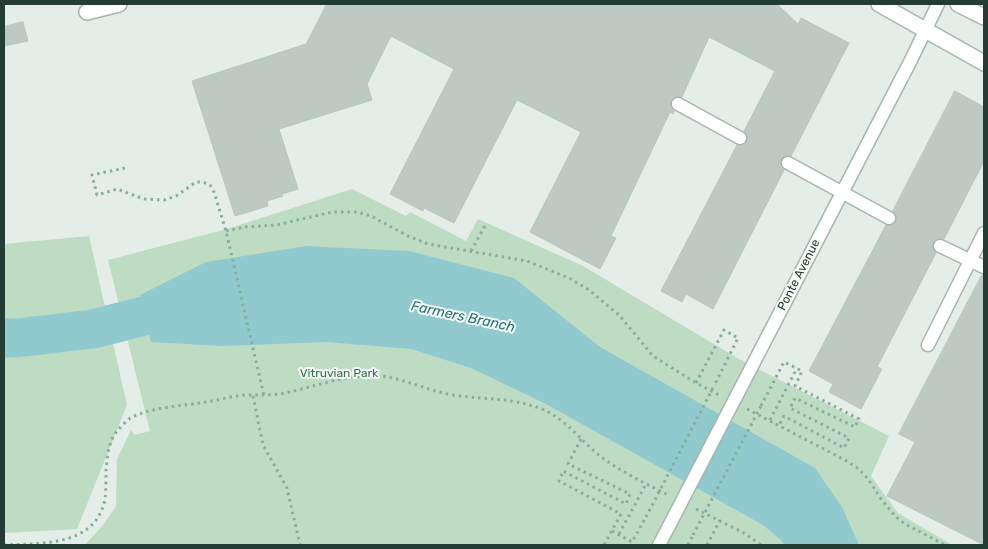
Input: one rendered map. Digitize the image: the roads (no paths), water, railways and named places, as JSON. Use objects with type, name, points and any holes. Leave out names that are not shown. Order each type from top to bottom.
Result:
[{"type":"main road","points":[[87,12],[119,4]]},
{"type":"main road","points":[[879,4],[984,63]]},
{"type":"main road","points":[[958,4],[984,18]]},
{"type":"lane","name":"Ponte Avenue","points":[[659,545],[938,4]]},
{"type":"lane","points":[[678,104],[740,138]]},
{"type":"lane","points":[[788,163],[889,218]]},
{"type":"lane","points":[[928,345],[984,233]]},
{"type":"lane","points":[[940,246],[984,267]]},
{"type":"water","points":[[306,246],[409,251],[514,278],[600,347],[815,468],[842,507],[859,545],[784,545],[781,540],[763,525],[546,404],[471,368],[411,349],[326,342],[223,346],[151,342],[140,295],[206,262]]},
{"type":"waterway","name":"Farmers Branch","points":[[4,338],[93,329],[144,316],[196,310]]},
{"type":"park label","name":"Vitruvian Park","points":[[339,374]]}]
